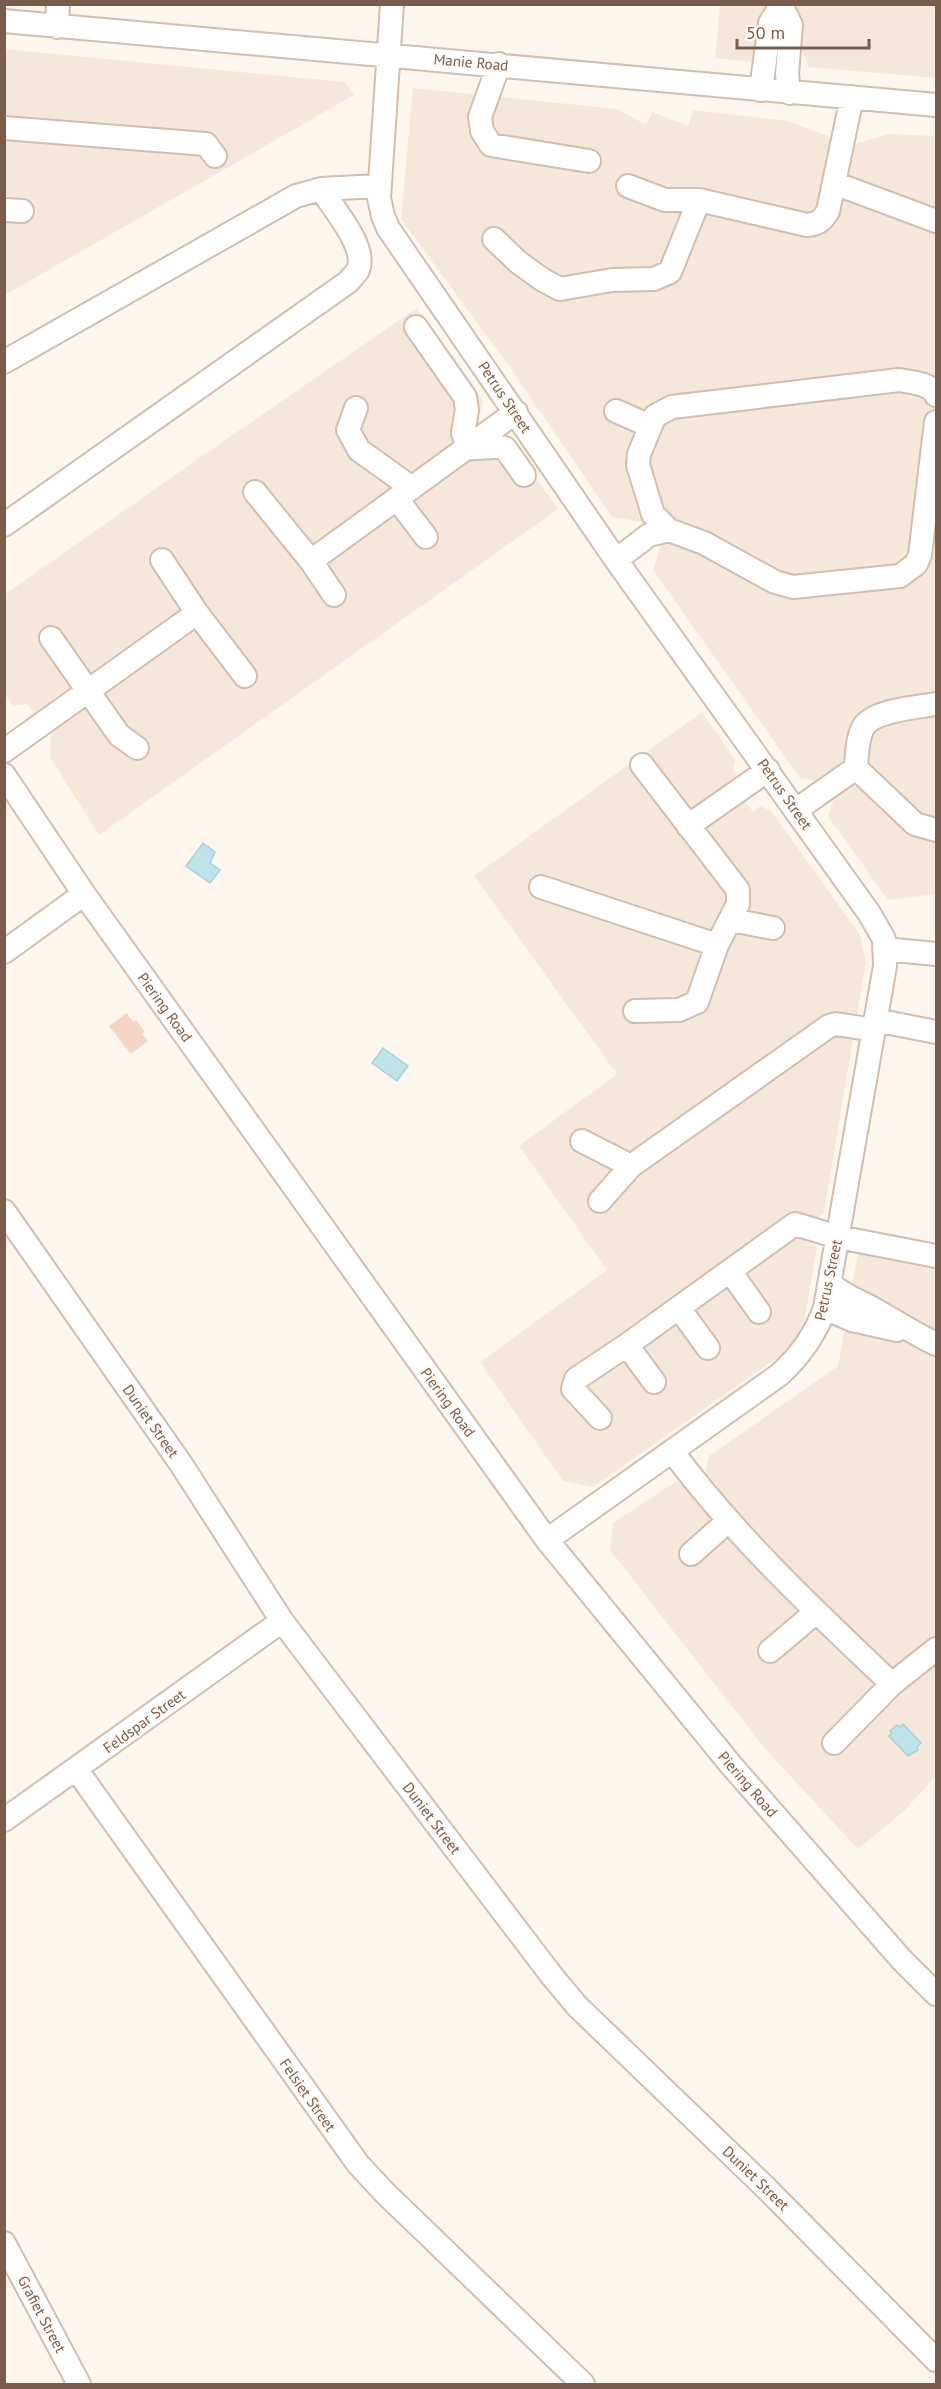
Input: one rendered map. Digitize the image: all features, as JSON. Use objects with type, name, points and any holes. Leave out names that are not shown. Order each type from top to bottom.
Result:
[{"type":"street","name":"Petrus Street","points":[[392,4],[379,198],[388,228],[616,560],[768,770],[869,913],[884,939],[885,966],[830,1283],[818,1329],[795,1360],[779,1375],[547,1540]]},
{"type":"street","points":[[761,90],[770,23],[782,6],[791,25],[787,74],[789,93]]},
{"type":"street","name":"Manie Road","points":[[14,16],[58,16],[387,55],[936,105]]},
{"type":"street","points":[[499,64],[480,117],[482,131],[491,145],[589,161]]},
{"type":"street","points":[[628,186],[665,200],[699,200],[807,225],[817,224],[823,220],[828,211],[852,97]]},
{"type":"street","points":[[4,128],[206,144],[215,156]]},
{"type":"street","points":[[834,183],[936,221]]},
{"type":"street","points":[[4,362],[296,196],[321,189],[380,186]]},
{"type":"street","points":[[4,525],[348,282],[358,270],[360,253],[352,236],[321,189]]},
{"type":"street","points":[[494,239],[518,262],[560,289],[612,280],[654,279],[670,272],[699,200]]},
{"type":"street","points":[[416,327],[465,397],[467,410],[463,433],[468,448]]},
{"type":"street","points":[[934,384],[899,380],[672,407],[656,416],[650,426],[639,454],[638,465],[653,514],[669,530],[704,543],[775,582],[793,587],[887,578],[905,574],[916,564],[920,555],[936,422]]},
{"type":"street","points":[[356,408],[348,430],[359,450],[405,494],[426,537]]},
{"type":"street","points":[[616,411],[650,426]]},
{"type":"street","points":[[311,561],[516,412]]},
{"type":"street","points":[[468,448],[482,450],[501,446],[505,448],[524,475]]},
{"type":"street","points":[[255,492],[311,561],[334,595]]},
{"type":"street","points":[[616,560],[649,535],[669,530]]},
{"type":"street","points":[[162,560],[197,614],[245,676]]},
{"type":"street","points":[[4,751],[197,614]]},
{"type":"street","points":[[51,638],[119,735],[137,748]]},
{"type":"street","points":[[796,810],[856,768],[858,746],[864,726],[876,716],[936,704]]},
{"type":"street","points":[[635,1011],[679,1010],[697,1002],[717,945],[738,904],[738,890],[642,765]]},
{"type":"street","points":[[856,768],[915,824],[936,830]]},
{"type":"street","points":[[688,826],[768,770]]},
{"type":"street","name":"Piering Road","points":[[4,775],[84,894],[547,1540],[730,1765],[901,1959],[936,1994]]},
{"type":"street","points":[[541,887],[717,945]]},
{"type":"street","points":[[4,952],[84,894]]},
{"type":"street","points":[[731,920],[773,928]]},
{"type":"street","points":[[884,950],[936,954]]},
{"type":"street","points":[[600,1201],[631,1166],[829,1026],[836,1024],[874,1025],[936,1032]]},
{"type":"street","points":[[582,1141],[631,1166]]},
{"type":"street","name":"Duniet Street","points":[[4,1211],[181,1464],[282,1621],[564,1991],[764,2186],[936,2360]]},
{"type":"street","points":[[600,1418],[573,1389],[576,1379],[795,1224],[838,1237],[936,1256]]},
{"type":"street","points":[[730,1271],[759,1311]]},
{"type":"street","points":[[830,1283],[847,1297],[873,1308],[936,1344]]},
{"type":"street","points":[[679,1308],[708,1348]]},
{"type":"street","points":[[825,1308],[852,1320],[914,1333]]},
{"type":"street","points":[[627,1345],[654,1382]]},
{"type":"street","points":[[672,1451],[728,1521],[816,1612],[892,1684]]},
{"type":"street","points":[[691,1554],[728,1521]]},
{"type":"street","points":[[770,1651],[816,1612]]},
{"type":"street","name":"Feldspar Street","points":[[4,1820],[282,1621]]},
{"type":"street","points":[[834,1743],[892,1684],[936,1649]]},
{"type":"street","name":"Felsiet Street","points":[[76,1769],[358,2164],[583,2385]]},
{"type":"street","name":"Grafiet Street","points":[[4,2243],[79,2385]]},
{"type":"shaded area","points":[[720,5],[936,5],[936,78],[809,67],[802,51],[790,45],[756,42],[753,62],[715,58]]},
{"type":"shaded area","points":[[4,49],[344,82],[354,95],[5,295]]},
{"type":"shaded area","points":[[413,88],[617,109],[646,125],[652,112],[688,126],[693,110],[788,121],[852,145],[889,134],[936,136],[936,894],[888,900],[828,816],[835,797],[829,787],[817,781],[800,778],[653,570],[661,545],[643,522],[612,517],[509,366],[401,219]]},
{"type":"shaded area","points":[[417,308],[483,401],[479,418],[484,424],[504,434],[558,509],[99,835],[50,757],[51,735],[27,704],[13,706],[5,694],[4,595]]},
{"type":"shaded area","points":[[702,712],[735,760],[733,769],[737,775],[730,781],[753,812],[760,806],[771,811],[860,935],[866,962],[824,1213],[795,1236],[817,1247],[804,1323],[796,1339],[787,1351],[593,1487],[563,1481],[480,1362],[607,1270],[519,1146],[617,1074],[474,876]]},
{"type":"shaded area","points":[[859,1249],[936,1251],[936,1776],[904,1811],[858,1849],[767,1751],[610,1550],[613,1523],[677,1481],[684,1487],[705,1475],[709,1456],[838,1366],[844,1334],[852,1326],[851,1289]]},
{"type":"water","points":[[203,843],[215,852],[210,863],[220,870],[210,883],[186,866]]},
{"type":"water","points":[[383,1048],[408,1066],[397,1081],[372,1063]]},
{"type":"water","points":[[903,1724],[921,1743],[917,1747],[918,1750],[908,1756],[889,1736],[892,1733],[890,1731],[897,1725],[900,1727]]},
{"type":"building","points":[[127,1013],[133,1022],[136,1020],[145,1032],[142,1034],[148,1041],[131,1054],[109,1026]]}]
